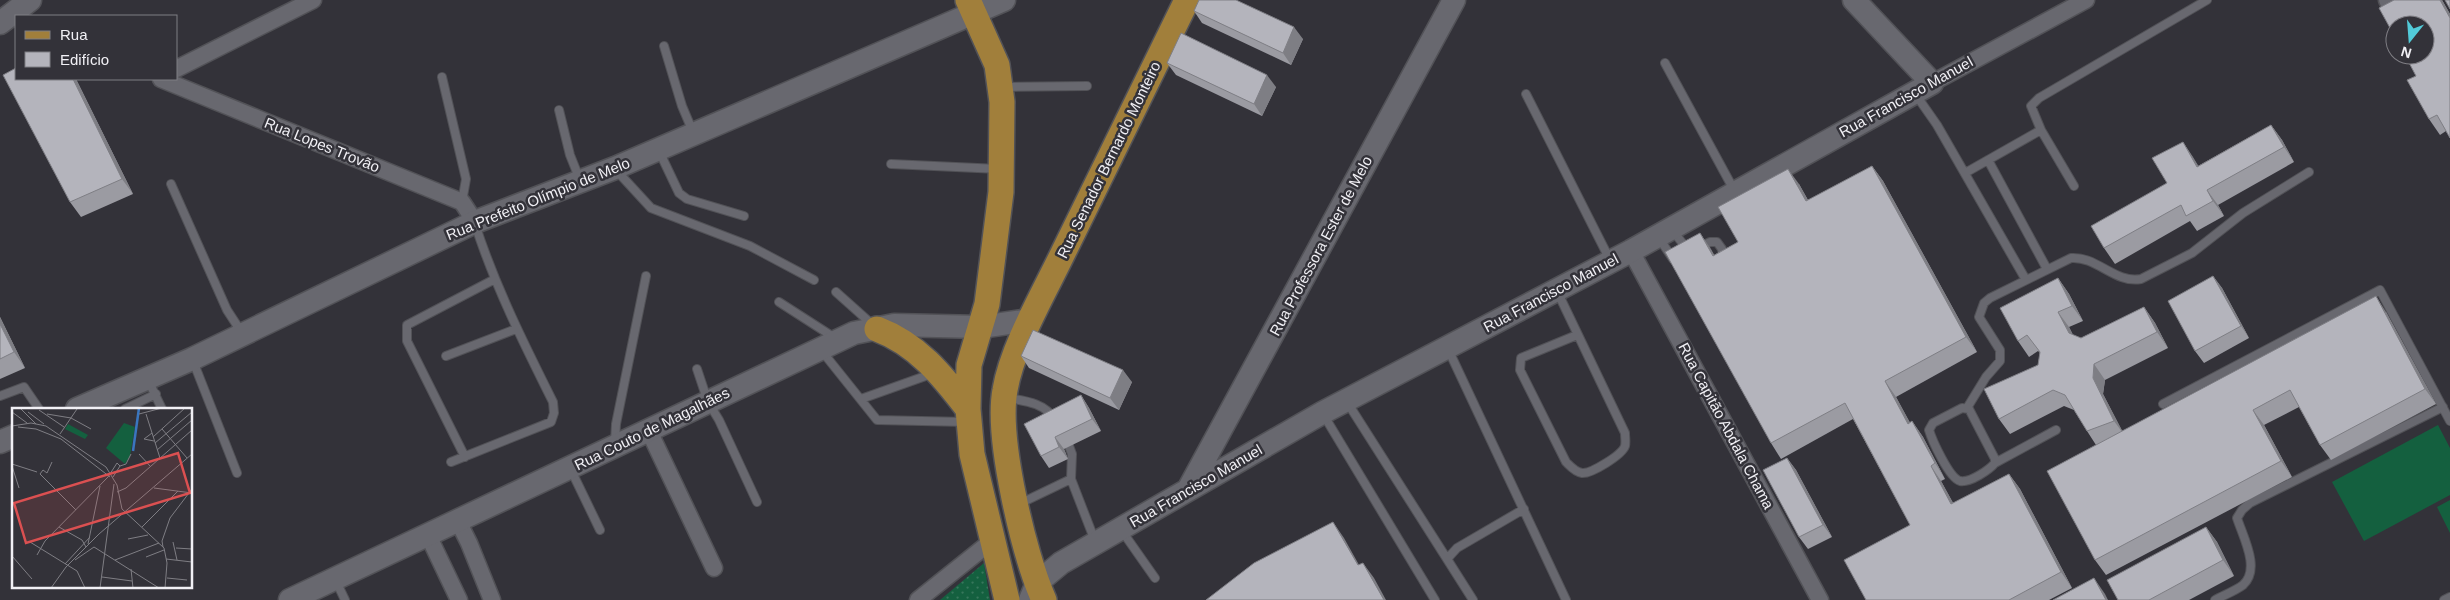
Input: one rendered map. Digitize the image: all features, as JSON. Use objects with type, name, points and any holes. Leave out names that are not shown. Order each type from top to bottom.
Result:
[{"type":"main road","points":[[6,19],[30,0]]},
{"type":"main road","name":"Rua Prefeito Olímpio de Melo","points":[[82,408],[115,402],[151,386],[192,359],[475,222],[658,150],[971,7],[1004,0]]},
{"type":"main road","name":"Rua Senador Bernardo Monteiro","points":[[1037,594],[1007,452],[1004,397],[1007,377],[1030,320],[1187,0]]},
{"type":"main road","name":"Rua Professora Ester de Melo","points":[[1188,491],[1454,0]]},
{"type":"main road","points":[[1854,0],[1924,88]]},
{"type":"main road","points":[[971,7],[997,65],[1002,102],[1001,192],[991,281],[981,327],[969,365],[968,415],[972,454],[1006,600]]},
{"type":"main road","name":"Rua Francisco Manuel","points":[[1037,594],[1061,563],[1322,413],[1631,252],[1735,192],[1924,88]]},
{"type":"main road","name":"Rua Couto de Magalhães","points":[[290,600],[854,333],[894,325],[981,327],[1030,320]]},
{"type":"main road","points":[[877,329],[896,336],[938,371],[968,415]]},
{"type":"main road","points":[[0,442],[12,437]]},
{"type":"street","points":[[178,68],[313,0]]},
{"type":"street","name":"Rua Francisco Manuel","points":[[1924,88],[2086,0]]},
{"type":"street","name":"Rua Lopes Trovão","points":[[163,80],[462,202]]},
{"type":"street","points":[[462,202],[475,222]]},
{"type":"street","name":"Rua Capitão Abdala Chama","points":[[1631,252],[1820,600]]},
{"type":"street","points":[[649,431],[714,568]]},
{"type":"street","points":[[458,521],[492,600]]},
{"type":"street","points":[[428,535],[459,600]]},
{"type":"street","points":[[918,600],[992,540]]},
{"type":"lane","points":[[2074,186],[2041,130],[2031,106],[2038,98],[2207,0]]},
{"type":"lane","points":[[664,46],[682,106],[694,134]]},
{"type":"lane","points":[[1665,63],[1735,192]]},
{"type":"lane","points":[[442,77],[466,179],[462,202]]},
{"type":"lane","points":[[1000,87],[1087,86]]},
{"type":"lane","points":[[1924,88],[1937,125],[2026,280]]},
{"type":"lane","points":[[1526,94],[1611,262]]},
{"type":"lane","points":[[559,110],[570,155],[580,181]]},
{"type":"lane","points":[[1965,173],[2041,130]]},
{"type":"lane","points":[[658,150],[679,194],[686,199],[744,216]]},
{"type":"lane","points":[[1988,160],[2048,269]]},
{"type":"lane","points":[[891,164],[1001,169]]},
{"type":"lane","points":[[615,168],[652,208],[750,246],[814,280]]},
{"type":"lane","points":[[1967,408],[1986,377],[2000,361],[2000,350],[1979,316],[1980,310],[1990,298],[2070,258],[2082,257],[2124,278],[2133,281],[2141,279],[2192,253],[2243,213],[2309,172]]},
{"type":"lane","points":[[170,184],[227,310],[243,334]]},
{"type":"lane","points":[[451,462],[551,422],[554,413],[553,402],[516,328],[495,279],[475,222]]},
{"type":"lane","points":[[1665,232],[1689,251],[1710,242],[1717,242],[1725,256],[1718,262]]},
{"type":"lane","points":[[1665,232],[1678,266]]},
{"type":"lane","points":[[614,447],[616,424],[646,276]]},
{"type":"lane","points":[[465,457],[407,341],[407,325],[495,279]]},
{"type":"lane","points":[[1557,290],[1625,434],[1625,446],[1618,455],[1590,472],[1582,473],[1574,470],[1566,462],[1520,370],[1519,364],[1521,358],[1577,335]]},
{"type":"lane","points":[[2164,404],[2380,290],[2450,422]]},
{"type":"lane","points":[[836,292],[877,329]]},
{"type":"lane","points":[[779,302],[829,345],[860,399],[877,420],[968,415]]},
{"type":"lane","points":[[446,356],[516,328]]},
{"type":"lane","points":[[1447,348],[1458,367],[1566,600]]},
{"type":"lane","points":[[192,359],[237,473]]},
{"type":"lane","points":[[697,369],[708,402],[719,420],[757,502]]},
{"type":"lane","points":[[860,399],[938,371]]},
{"type":"lane","points":[[151,386],[162,408]]},
{"type":"lane","points":[[0,396],[24,387],[38,408]]},
{"type":"lane","points":[[1004,397],[1038,404],[1052,414],[1057,423]]},
{"type":"lane","points":[[1346,400],[1473,600]]},
{"type":"lane","points":[[2215,600],[2242,586],[2251,571],[2250,561],[2237,518],[2246,506],[2442,407]]},
{"type":"lane","points":[[1967,408],[1962,408],[1933,423],[1929,430],[1931,438],[1953,476],[1960,480],[1969,480],[1995,463],[2056,430]]},
{"type":"lane","points":[[1967,408],[1995,459],[1995,463]]},
{"type":"lane","points":[[1322,413],[1435,600]]},
{"type":"lane","points":[[1069,446],[1072,454],[1071,479],[1096,543]]},
{"type":"lane","points":[[570,468],[600,530]]},
{"type":"lane","points":[[1017,505],[1071,479]]},
{"type":"lane","points":[[1446,559],[1457,548],[1524,509]]},
{"type":"lane","points":[[1121,529],[1155,578]]},
{"type":"lane","points":[[336,579],[345,600]]},
{"type":"lane","points":[[2444,600],[2450,597]]},
{"type":"green space","points":[[2438,425],[2450,448],[2450,495],[2364,541],[2332,482]]},
{"type":"green space","points":[[2450,500],[2450,533],[2437,507]]},
{"type":"green space","points":[[984,563],[990,600],[940,600]]},
{"type":"building","points":[[1199,0],[1236,0],[1294,27],[1283,53],[1194,11]]},
{"type":"building","points":[[2394,0],[2440,0],[2450,18],[2450,138],[2437,115],[2429,119],[2407,80],[2416,76],[2410,65],[2435,65],[2435,15],[2385,15],[2385,19],[2379,8]]},
{"type":"building","points":[[2445,0],[2450,0],[2450,9]]},
{"type":"building","points":[[1181,33],[1267,75],[1254,104],[1167,63]]},
{"type":"building","points":[[15,69],[15,80],[73,80],[122,179],[70,202],[3,75]]},
{"type":"building","points":[[2271,125],[2284,147],[2207,190],[2213,201],[2186,216],[2181,205],[2104,248],[2091,226],[2167,183],[2152,158],[2183,142],[2197,167]]},
{"type":"building","points":[[1872,166],[1966,337],[1885,381],[1908,424],[1912,421],[1935,463],[1931,466],[1951,504],[2009,474],[2061,572],[2009,600],[1866,600],[1844,560],[1910,525],[1845,403],[1771,443],[1665,252],[1700,233],[1713,256],[1738,242],[1718,207],[1788,169],[1806,201]]},
{"type":"building","points":[[2213,276],[2241,326],[2195,351],[2168,301]]},
{"type":"building","points":[[2058,278],[2072,306],[2058,312],[2069,333],[2081,338],[2144,307],[2157,332],[2094,364],[2093,378],[2114,421],[2087,431],[2065,395],[2053,390],[1999,419],[1984,389],[2038,365],[2040,352],[2027,335],[2018,341],[2000,308]]},
{"type":"building","points":[[2376,296],[2425,389],[2320,445],[2290,390],[2253,410],[2281,461],[2095,560],[2047,471]]},
{"type":"building","points":[[0,324],[14,352],[0,359]]},
{"type":"building","points":[[1033,330],[1123,370],[1110,398],[1021,356]]},
{"type":"building","points":[[1081,395],[1092,419],[1055,437],[1059,447],[1041,456],[1024,424]]},
{"type":"building","points":[[1787,458],[1823,525],[1799,537],[1763,470]]},
{"type":"building","points":[[1333,522],[1358,565],[1363,563],[1384,600],[1206,600],[1254,563]]},
{"type":"building","points":[[2206,527],[2223,560],[2149,600],[2118,600],[2107,580]]},
{"type":"building","points":[[2094,578],[2106,600],[2053,600]]}]
